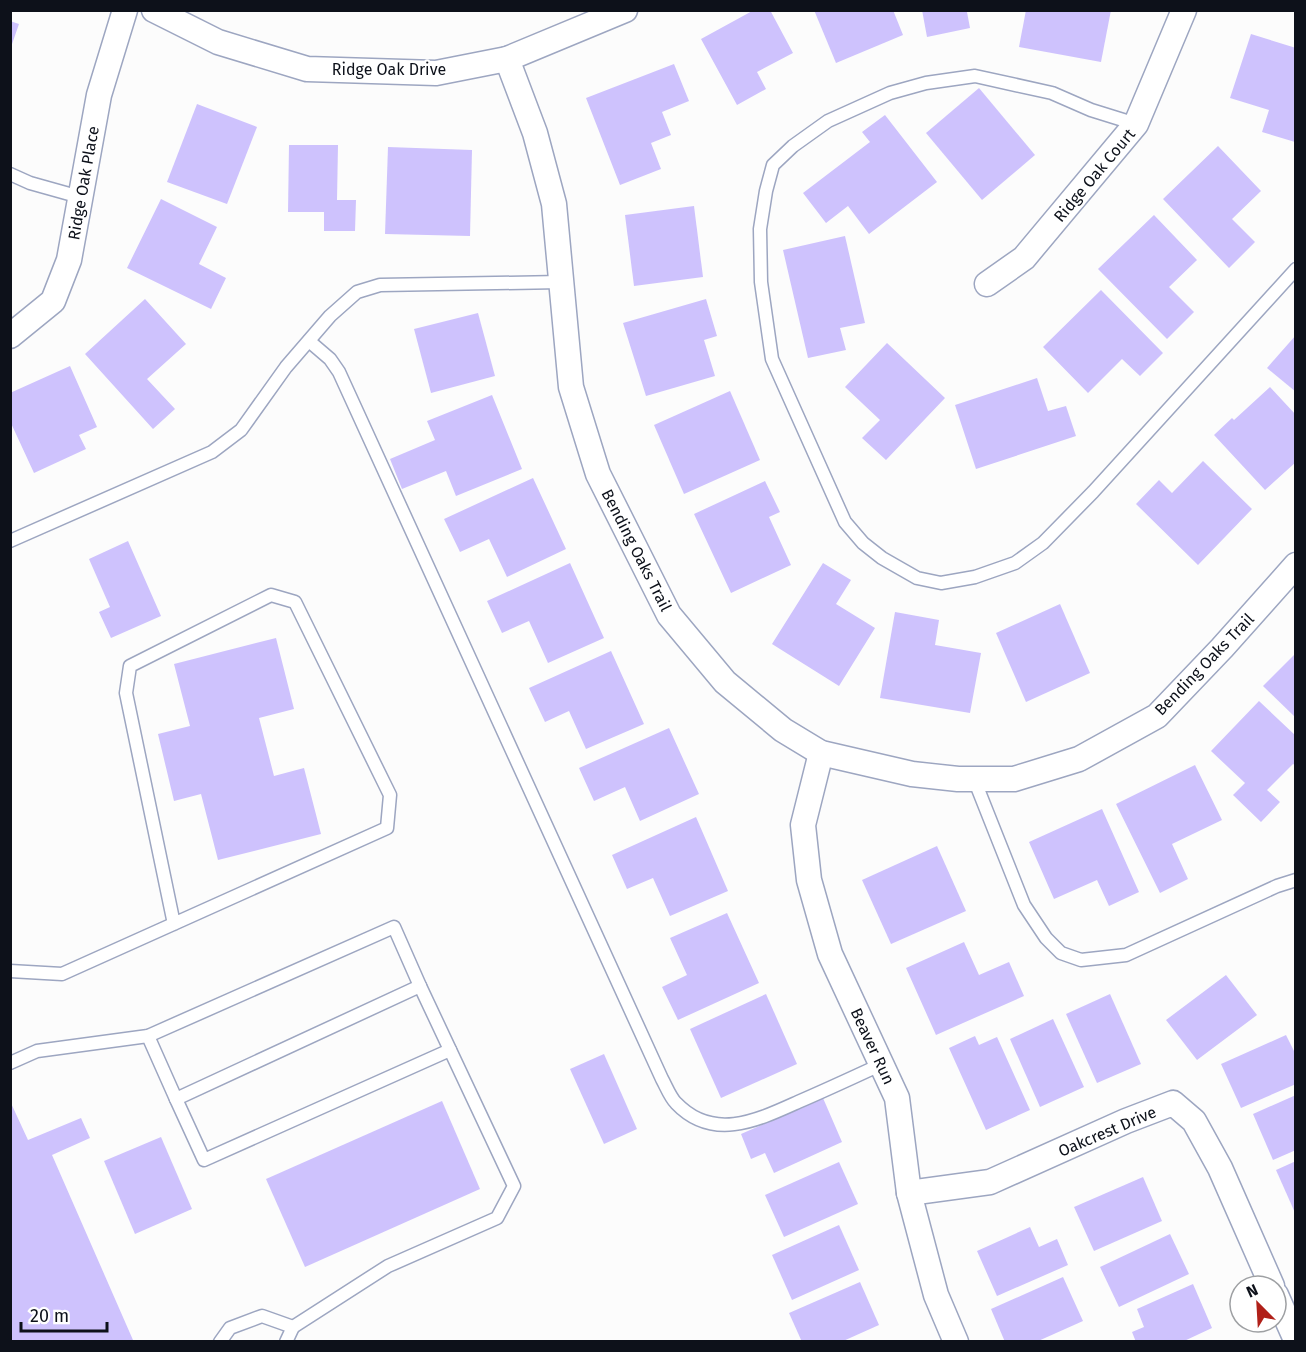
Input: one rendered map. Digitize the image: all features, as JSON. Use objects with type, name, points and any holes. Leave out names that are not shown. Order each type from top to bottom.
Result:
[{"type":"street","name":"Ridge Oak Place","points":[[10,336],[53,301],[69,260],[99,95],[125,10]]},
{"type":"street","name":"Ridge Oak Drive","points":[[154,10],[218,42],[307,69],[436,73],[507,59],[625,10]]},
{"type":"street","name":"Ridge Oak Court","points":[[987,284],[1024,258],[1136,124],[1184,10]]},
{"type":"street","name":"Bending Oaks Trail","points":[[507,59],[536,133],[554,204],[571,387],[598,474],[669,615],[725,682],[783,730],[820,753],[912,774],[974,779],[1014,778],[1080,759],[1157,716],[1296,565]]},
{"type":"street","name":"Beaver Run","points":[[820,753],[803,825],[809,880],[830,954],[897,1098],[909,1193],[936,1295],[956,1341]]},
{"type":"street","name":"Oakcrest Drive","points":[[909,1193],[990,1182],[1126,1121],[1173,1103],[1194,1122],[1220,1168],[1267,1274]]},
{"type":"street","points":[[1288,1322],[1296,1340]]},
{"type":"lane","points":[[1136,124],[1090,110],[1052,93],[975,76],[926,83],[890,93],[828,121],[773,165],[760,229],[760,282],[772,360],[845,522],[863,543],[882,558],[917,578],[940,583],[975,577],[1015,563],[1043,543],[1093,492],[1296,269]]},
{"type":"lane","points":[[10,174],[30,183],[80,196]]},
{"type":"lane","points":[[10,541],[212,452],[241,430],[286,367],[330,316],[357,292],[380,285],[561,282]]},
{"type":"lane","points":[[309,341],[330,359],[339,372],[662,1079],[675,1102],[694,1117],[731,1126],[758,1120],[882,1064]]},
{"type":"lane","points":[[10,971],[62,974],[174,924],[387,828],[390,795],[295,602],[271,595],[130,666],[126,693],[174,924]]},
{"type":"lane","points":[[974,779],[1024,905],[1046,938],[1061,953],[1081,960],[1126,956],[1277,886],[1296,880]]},
{"type":"lane","points":[[10,1063],[37,1052],[148,1036],[394,927],[514,1186],[497,1218],[388,1266],[293,1327],[286,1341]]},
{"type":"lane","points":[[176,1099],[420,986]]},
{"type":"lane","points":[[148,1036],[204,1160],[450,1050]]},
{"type":"lane","points":[[220,1341],[230,1329],[262,1316],[293,1327]]},
{"type":"building","points":[[754,10],[770,10],[793,53],[757,72],[766,89],[737,105],[701,39]]},
{"type":"building","points":[[814,10],[893,10],[903,35],[836,63]]},
{"type":"building","points":[[922,10],[971,10],[967,12],[970,28],[927,37]]},
{"type":"building","points":[[1026,10],[1111,10],[1101,62],[1019,47]]},
{"type":"building","points":[[10,21],[19,24],[11,47],[10,47]]},
{"type":"building","points":[[1251,34],[1296,48],[1295,142],[1262,132],[1269,110],[1230,98]]},
{"type":"building","points":[[674,64],[689,101],[662,112],[671,135],[651,143],[661,169],[620,185],[586,98]]},
{"type":"building","points":[[979,88],[1035,155],[982,200],[926,133]]},
{"type":"building","points":[[197,104],[257,127],[227,204],[167,182]]},
{"type":"building","points":[[885,115],[937,182],[869,234],[848,206],[826,223],[803,193],[870,142],[862,132]]},
{"type":"building","points":[[289,145],[338,145],[337,200],[356,200],[355,231],[324,231],[324,212],[288,212]]},
{"type":"building","points":[[1218,146],[1261,191],[1232,219],[1255,242],[1229,268],[1163,199]]},
{"type":"building","points":[[388,147],[472,150],[470,236],[385,234]]},
{"type":"building","points":[[161,199],[217,227],[199,264],[226,278],[211,309],[127,268]]},
{"type":"building","points":[[694,206],[703,277],[634,286],[625,215]]},
{"type":"building","points":[[1154,215],[1197,260],[1169,287],[1194,312],[1167,339],[1098,269]]},
{"type":"building","points":[[845,236],[865,323],[840,328],[846,350],[808,358],[783,250]]},
{"type":"building","points":[[1101,290],[1163,353],[1140,376],[1122,359],[1088,393],[1043,347]]},
{"type":"building","points":[[145,299],[186,344],[147,379],[175,409],[153,429],[85,354]]},
{"type":"building","points":[[706,299],[717,336],[704,340],[715,376],[646,396],[623,323]]},
{"type":"building","points":[[478,313],[495,376],[431,393],[414,329]]},
{"type":"building","points":[[1296,335],[1296,392],[1267,368]]},
{"type":"building","points":[[887,343],[945,398],[886,460],[862,438],[880,420],[845,387]]},
{"type":"building","points":[[70,366],[97,427],[79,435],[86,449],[34,473],[10,421],[10,393]]},
{"type":"building","points":[[1037,378],[1048,411],[1066,406],[1076,436],[976,469],[955,405]]},
{"type":"building","points":[[1270,387],[1296,415],[1296,462],[1265,490],[1214,435]]},
{"type":"building","points":[[730,391],[760,460],[684,494],[654,425]]},
{"type":"building","points":[[492,395],[522,469],[456,496],[446,471],[402,489],[390,459],[435,440],[427,421]]},
{"type":"building","points":[[1203,461],[1252,509],[1198,565],[1136,504],[1159,480],[1172,493]]},
{"type":"building","points":[[533,478],[566,549],[507,577],[489,539],[460,552],[444,519]]},
{"type":"building","points":[[765,481],[780,512],[769,517],[791,565],[731,593],[694,514]]},
{"type":"building","points":[[128,541],[161,616],[111,638],[99,612],[110,607],[89,559]]},
{"type":"building","points":[[570,563],[604,638],[548,663],[529,621],[502,633],[487,601]]},
{"type":"building","points":[[823,563],[851,580],[836,604],[875,628],[839,686],[772,644]]},
{"type":"building","points":[[1060,604],[1090,673],[1026,702],[996,633]]},
{"type":"building","points":[[895,612],[939,620],[935,645],[981,653],[970,713],[880,698]]},
{"type":"building","points":[[276,638],[294,709],[259,718],[274,776],[304,768],[321,834],[218,860],[201,794],[174,801],[158,734],[190,726],[174,664]]},
{"type":"building","points":[[611,651],[644,724],[586,749],[569,711],[545,722],[529,688]]},
{"type":"building","points":[[1296,653],[1296,718],[1263,686]]},
{"type":"building","points":[[1259,701],[1296,736],[1296,766],[1293,764],[1267,790],[1280,802],[1261,822],[1233,795],[1245,783],[1211,751]]},
{"type":"building","points":[[669,728],[699,794],[640,821],[625,787],[594,801],[579,768]]},
{"type":"building","points":[[1195,765],[1222,820],[1172,844],[1188,879],[1160,893],[1116,804]]},
{"type":"building","points":[[1102,809],[1139,892],[1109,906],[1097,880],[1054,899],[1029,842]]},
{"type":"building","points":[[696,817],[728,891],[670,916],[653,878],[627,889],[612,855]]},
{"type":"building","points":[[937,846],[966,911],[891,944],[862,880]]},
{"type":"building","points":[[727,913],[759,983],[678,1020],[662,987],[687,975],[670,938]]},
{"type":"building","points":[[964,942],[979,975],[1009,962],[1024,996],[936,1035],[906,968]]},
{"type":"building","points":[[1226,975],[1257,1015],[1197,1060],[1166,1020]]},
{"type":"building","points":[[766,994],[797,1064],[721,1098],[690,1029]]},
{"type":"building","points":[[1110,994],[1141,1064],[1097,1083],[1066,1014]]},
{"type":"building","points":[[1053,1019],[1084,1087],[1040,1107],[1010,1039]]},
{"type":"building","points":[[1286,1035],[1296,1055],[1296,1084],[1241,1108],[1221,1064]]},
{"type":"building","points":[[975,1036],[979,1045],[997,1037],[1030,1110],[986,1130],[949,1048]]},
{"type":"building","points":[[604,1054],[637,1129],[604,1144],[570,1069]]},
{"type":"building","points":[[1296,1095],[1296,1150],[1273,1160],[1253,1114]]},
{"type":"building","points":[[823,1098],[842,1142],[774,1173],[765,1153],[751,1159],[741,1134]]},
{"type":"building","points":[[10,1101],[28,1140],[81,1118],[90,1138],[52,1155],[133,1340],[10,1342]]},
{"type":"building","points":[[442,1101],[480,1189],[305,1267],[266,1179]]},
{"type":"building","points":[[161,1137],[192,1209],[135,1234],[104,1161]]},
{"type":"building","points":[[1296,1161],[1296,1215],[1276,1170]]},
{"type":"building","points":[[839,1162],[858,1204],[784,1237],[765,1195]]},
{"type":"building","points":[[1143,1177],[1162,1221],[1094,1251],[1074,1207]]},
{"type":"building","points":[[839,1225],[859,1270],[792,1300],[772,1255]]},
{"type":"building","points":[[1030,1227],[1039,1247],[1057,1239],[1068,1265],[997,1296],[977,1251]]},
{"type":"building","points":[[1170,1234],[1189,1274],[1119,1307],[1100,1267]]},
{"type":"building","points":[[1063,1277],[1083,1321],[1036,1342],[1005,1342],[991,1309]]},
{"type":"building","points":[[860,1282],[879,1325],[841,1342],[802,1342],[789,1313]]},
{"type":"building","points":[[1193,1284],[1212,1328],[1182,1342],[1136,1342],[1132,1332],[1144,1327],[1137,1309]]}]
